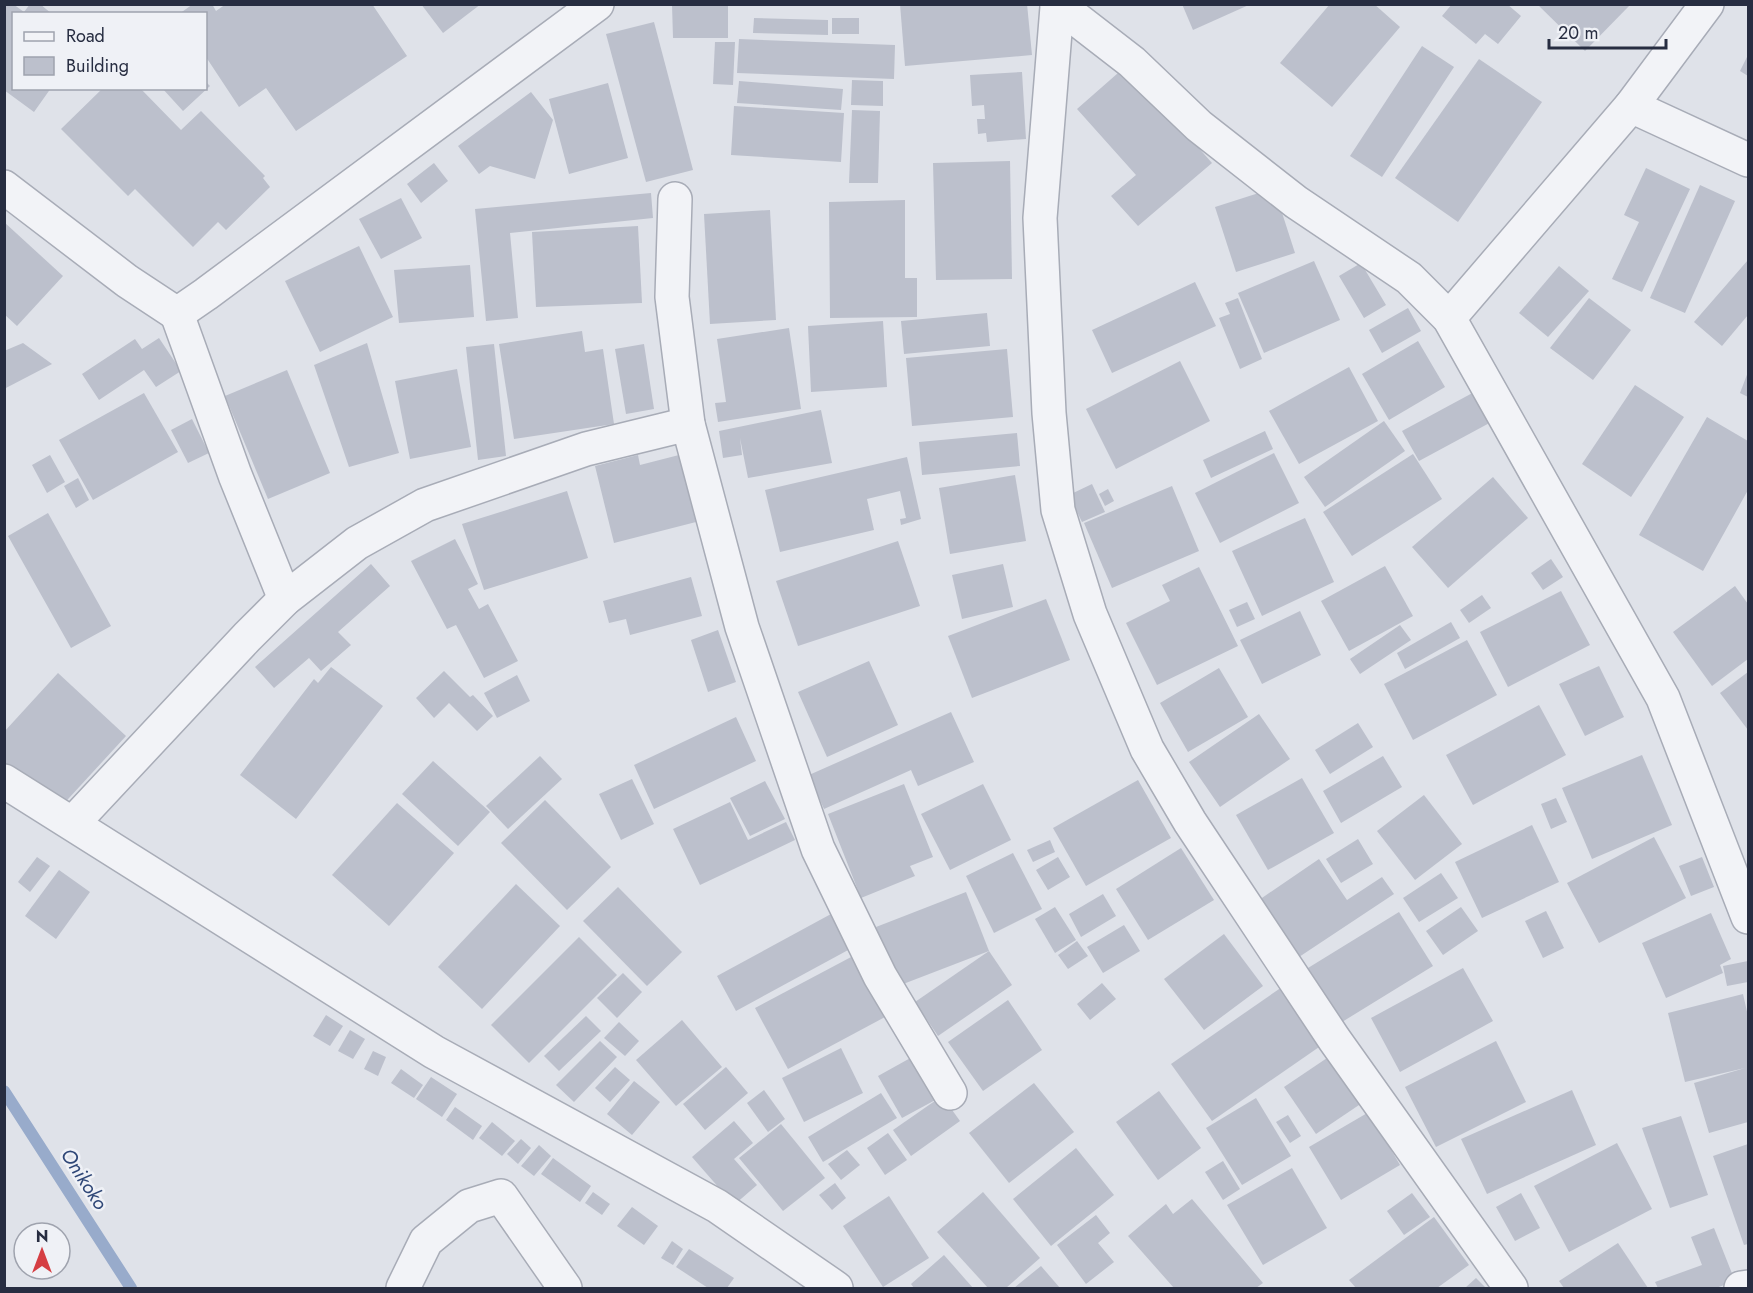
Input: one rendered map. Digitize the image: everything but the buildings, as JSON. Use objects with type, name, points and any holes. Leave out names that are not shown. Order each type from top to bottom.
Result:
[{"type":"street","points":[[177,314],[597,4]]},
{"type":"street","points":[[1449,318],[1631,106],[1707,4]]},
{"type":"street","points":[[1057,5],[1132,62],[1199,126],[1296,202],[1409,278],[1449,318],[1663,698],[1749,917]]},
{"type":"street","points":[[1057,5],[1040,218],[1049,413],[1058,510],[1090,614],[1148,749],[1190,822],[1334,1039],[1511,1288]]},
{"type":"street","points":[[1631,106],[1749,160]]},
{"type":"street","points":[[4,187],[127,281],[177,314],[235,475],[285,599]]},
{"type":"street","points":[[675,199],[672,297],[688,424],[742,627],[818,849],[880,976],[950,1093]]},
{"type":"street","points":[[73,824],[285,599],[357,543],[425,505],[586,449],[688,424]]},
{"type":"street","points":[[4,782],[435,1052],[717,1206],[836,1288]]},
{"type":"street","points":[[403,1288],[426,1241],[469,1206],[501,1196],[565,1288]]},
{"type":"street","points":[[1742,1288],[1749,1287]]},
{"type":"waterway","name":"Onikoko","points":[[4,1091],[131,1288]]}]
